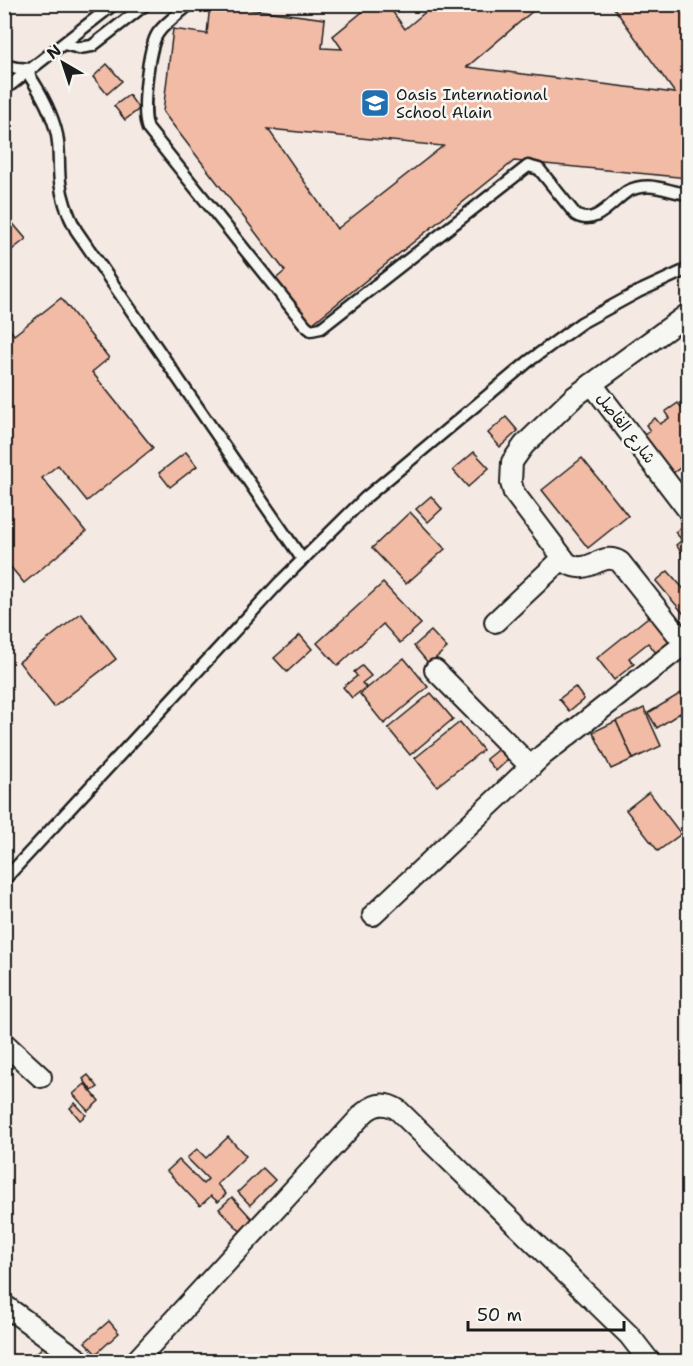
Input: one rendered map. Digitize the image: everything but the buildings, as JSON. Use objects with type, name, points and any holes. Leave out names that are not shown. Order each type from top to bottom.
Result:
[{"type":"street","name":"شارع الفاصل","points":[[688,314],[592,384],[688,510]]},
{"type":"street","points":[[373,915],[531,766],[687,642],[620,562],[609,558],[602,559],[591,566],[578,568],[572,566],[563,558],[514,493],[510,472],[512,462],[524,445],[560,410],[592,384]]},
{"type":"street","points":[[495,622],[563,558]]},
{"type":"street","points":[[435,670],[531,766]]},
{"type":"street","points":[[4,1043],[41,1077]]},
{"type":"street","points":[[135,1362],[364,1113],[369,1108],[381,1104],[387,1104],[398,1110],[629,1335],[650,1362]]},
{"type":"street","points":[[4,1305],[82,1362]]},
{"type":"lane","points":[[4,90],[114,4]]},
{"type":"lane","points":[[64,44],[79,48],[92,46],[146,4]]},
{"type":"lane","points":[[190,4],[162,28],[154,40],[144,106],[145,122],[307,328],[311,330],[321,328],[528,166],[539,168],[576,215],[581,218],[592,218],[622,195],[637,188],[654,186],[688,194]]},
{"type":"lane","points":[[4,65],[29,71],[44,99],[51,116],[59,149],[63,198],[76,230],[302,559]]},
{"type":"lane","points":[[4,880],[302,559],[400,468],[528,361],[581,323],[638,292],[688,269]]},
{"type":"place","name":"Oasis International School Alain","points":[[375,103]]}]
